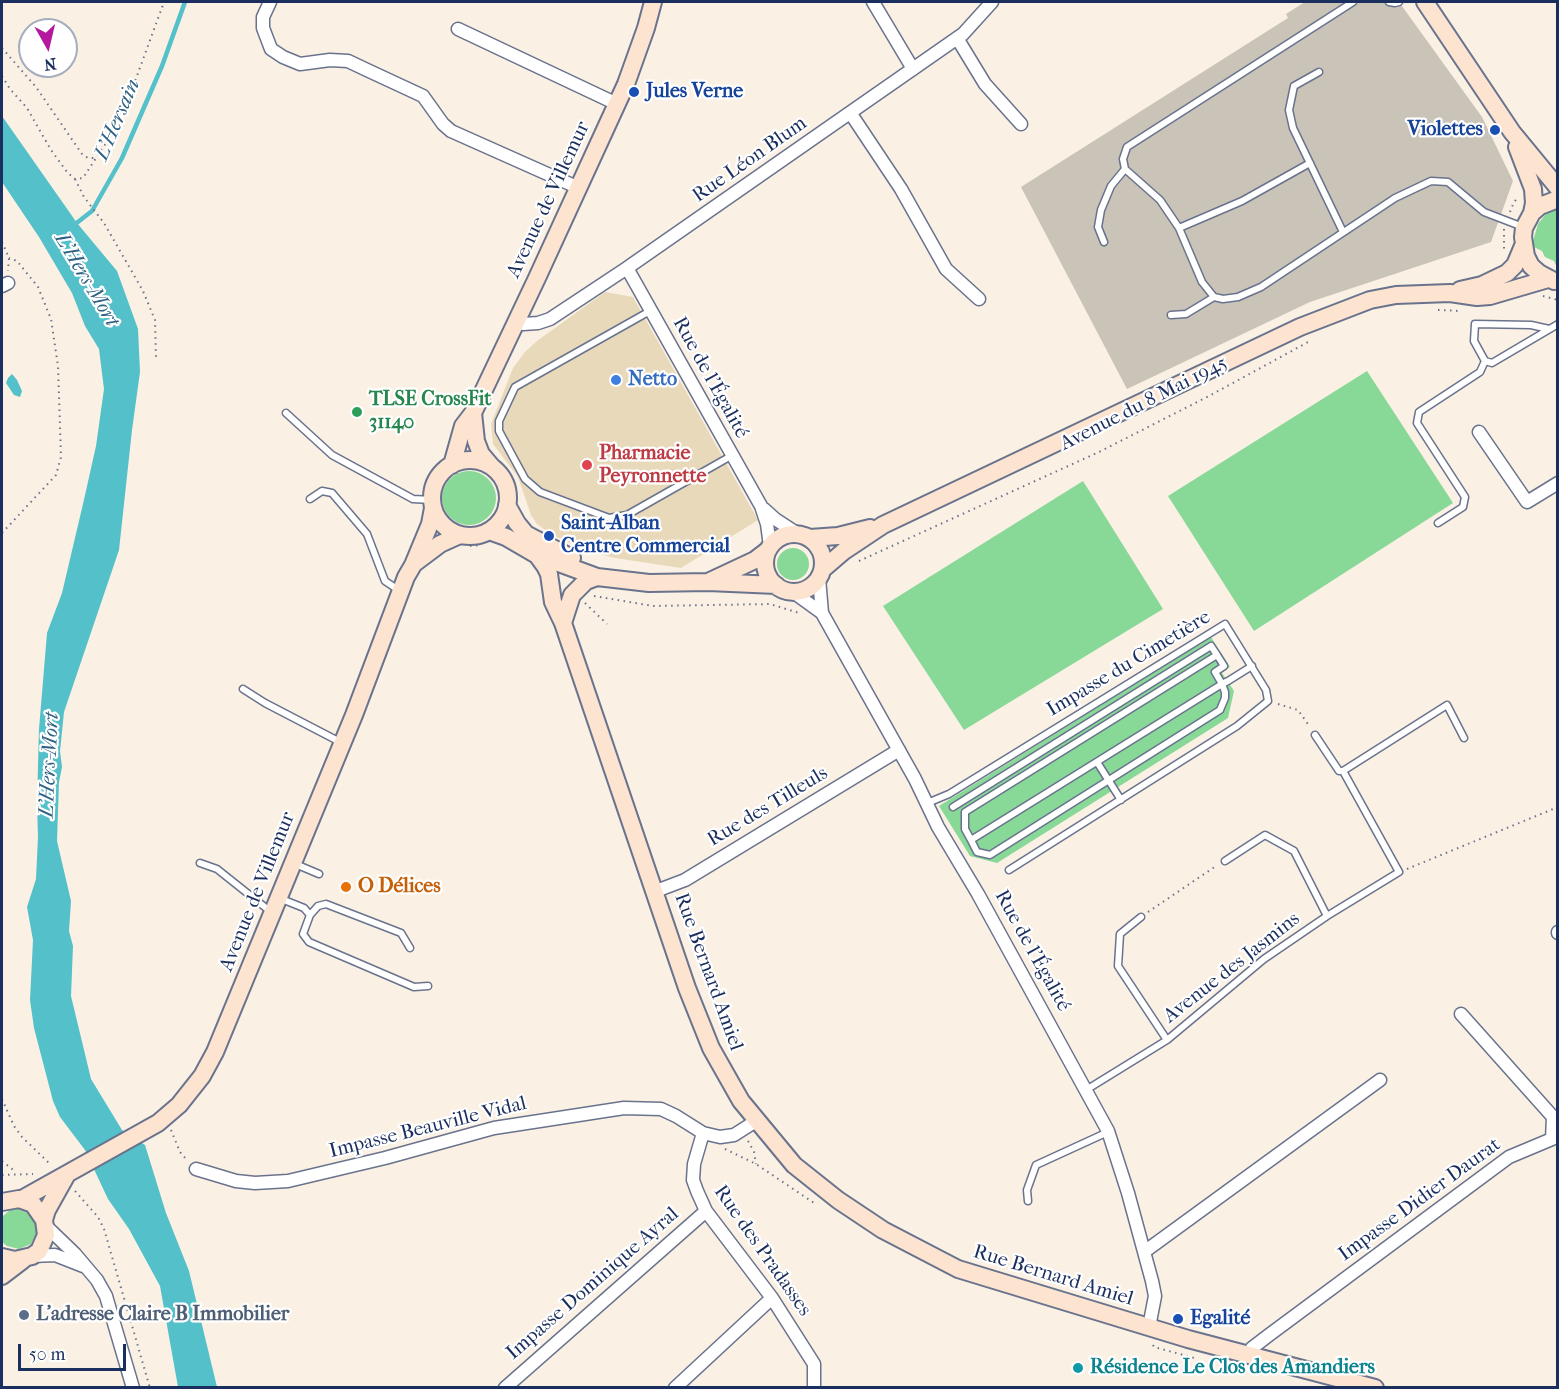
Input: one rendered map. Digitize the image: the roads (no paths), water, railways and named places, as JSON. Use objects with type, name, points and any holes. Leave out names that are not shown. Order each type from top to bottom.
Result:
[{"type":"main road","name":"Avenue de Villemur","points":[[452,465],[464,426],[473,413],[617,104],[636,58],[653,2]]},
{"type":"main road","points":[[1427,2],[1512,132],[1557,188]]},
{"type":"main road","name":"Avenue du 8 Mai 1945","points":[[1450,293],[1482,285],[1508,273],[1515,265],[1523,246],[1534,202],[1533,189],[1512,132]]},
{"type":"main road","points":[[1528,220],[1539,206],[1557,198]]},
{"type":"main road","name":"Avenue du 8 Mai 1945","points":[[1523,246],[1531,266],[1553,280]]},
{"type":"main road","name":"Avenue du 8 Mai 1945","points":[[821,574],[844,550],[883,525],[1299,327],[1370,300],[1406,294],[1450,293],[1477,297],[1490,296],[1553,280]]},
{"type":"main road","points":[[473,413],[476,441],[481,454],[500,476],[505,485],[507,505],[504,516],[489,531],[470,536],[460,535],[443,525],[432,504],[437,479],[452,465],[466,461],[480,462],[493,468]]},
{"type":"main road","name":"Avenue de Villemur","points":[[10,1198],[66,1176],[161,1121],[187,1096],[207,1068],[342,744],[400,591],[414,565],[430,524],[432,504]]},
{"type":"main road","points":[[507,505],[526,534],[614,578]]},
{"type":"main road","name":"Avenue du 8 Mai 1945","points":[[804,536],[838,536],[883,525]]},
{"type":"main road","points":[[489,531],[506,537],[537,555],[597,577],[649,583],[708,582],[776,585],[793,592],[808,588],[821,574],[821,551],[804,536],[783,536],[748,563],[722,573],[708,582]]},
{"type":"main road","name":"Avenue de Villemur","points":[[414,565],[440,544],[460,535]]},
{"type":"main road","points":[[769,548],[765,565],[776,585]]},
{"type":"main road","name":"Rue Bernard Amiel","points":[[537,555],[549,574],[553,602],[563,623],[656,891],[687,988],[711,1048],[726,1077],[756,1121],[794,1166],[838,1200],[893,1235],[958,1269],[1247,1355],[1375,1388]]},
{"type":"main road","points":[[563,623],[572,595],[586,581],[597,577]]},
{"type":"main road","name":"Avenue de Villemur","points":[[28,1258],[44,1243],[47,1210],[66,1176]]},
{"type":"main road","points":[[10,1198],[38,1208],[45,1223]]},
{"type":"main road","points":[[2,1257],[15,1260],[28,1258]]},
{"type":"main road","points":[[2,1276],[28,1258]]},
{"type":"street","points":[[270,2],[263,17],[263,28],[271,49],[283,57],[300,64],[330,60],[348,61],[367,69],[423,96],[442,124],[451,131],[579,188]]},
{"type":"street","points":[[873,2],[913,69]]},
{"type":"street","name":"Rue Léon Blum","points":[[516,321],[523,324],[550,319],[627,268],[963,34],[992,2]]},
{"type":"street","points":[[459,29],[617,104]]},
{"type":"street","points":[[957,38],[985,84],[1021,124]]},
{"type":"street","points":[[851,114],[901,189],[946,269],[979,299]]},
{"type":"street","name":"Rue de l'Égalité","points":[[627,268],[761,506],[767,524],[769,548]]},
{"type":"street","points":[[1479,432],[1527,502],[1557,483]]},
{"type":"street","name":"Rue de l'Égalité","points":[[761,506],[775,519],[804,536]]},
{"type":"street","name":"Rue de l'Égalité","points":[[821,574],[822,613]]},
{"type":"street","name":"Rue de l'Égalité","points":[[793,592],[822,613],[899,750],[925,804],[984,904],[1108,1131],[1128,1193],[1155,1296],[1149,1327]]},
{"type":"street","name":"Rue des Tilleuls","points":[[656,891],[685,880],[899,750]]},
{"type":"street","name":"Impasse Didier Daurat","points":[[1247,1355],[1252,1348],[1269,1335],[1509,1157],[1552,1139],[1553,1117],[1461,1014]]},
{"type":"street","points":[[1144,1252],[1380,1080]]},
{"type":"street","name":"Impasse Beauville Vidal","points":[[196,1169],[236,1181],[255,1183],[288,1181],[385,1158],[494,1128],[624,1108],[661,1110],[676,1116],[703,1133],[720,1137],[734,1135],[756,1121]]},
{"type":"street","name":"Rue des Pradasses","points":[[703,1133],[694,1164],[693,1180],[706,1211],[772,1298],[814,1364],[814,1388]]},
{"type":"street","name":"Impasse Dominique Ayral","points":[[505,1388],[706,1211]]},
{"type":"street","points":[[45,1223],[97,1280],[106,1296],[134,1388]]},
{"type":"street","points":[[28,1258],[55,1255],[84,1266]]},
{"type":"street","points":[[675,1388],[772,1298]]},
{"type":"lane","points":[[1353,2],[1126,147],[1123,159],[1125,169],[1160,200],[1179,228],[1202,282],[1214,297],[1223,299],[1238,297],[1261,287],[1395,198],[1431,182],[1448,182],[1484,212],[1528,220]]},
{"type":"lane","points":[[1389,2],[1399,2]]},
{"type":"lane","points":[[1319,72],[1294,86],[1289,110],[1293,128],[1343,232]]},
{"type":"lane","points":[[1179,228],[1242,201],[1310,163]]},
{"type":"lane","points":[[1104,242],[1098,227],[1101,210],[1111,186],[1125,169]]},
{"type":"lane","points":[[1171,315],[1186,314],[1214,297]]},
{"type":"lane","points":[[650,311],[515,387],[499,421],[499,431],[525,479],[540,492],[609,518],[627,515],[731,456]]},
{"type":"lane","points":[[1549,329],[1531,325],[1475,324],[1474,340],[1485,361],[1492,363],[1549,329],[1557,324]]},
{"type":"lane","points":[[1438,523],[1462,507],[1465,497],[1417,423],[1419,412],[1480,372],[1485,361]]},
{"type":"lane","points":[[286,413],[332,455],[413,499],[432,504]]},
{"type":"lane","points":[[310,499],[322,491],[332,493],[367,534],[385,581],[400,591]]},
{"type":"lane","name":"Impasse du Cimetière","points":[[925,804],[949,794],[1225,624],[1266,690],[1268,701],[1238,726],[1121,800]]},
{"type":"lane","points":[[953,807],[1211,645],[1224,666],[1215,672],[1222,684],[1225,698],[1220,710],[990,855],[977,852],[965,829],[964,812],[1217,655]]},
{"type":"lane","points":[[971,840],[1252,666]]},
{"type":"lane","points":[[243,688],[265,704],[342,744]]},
{"type":"lane","points":[[1315,735],[1339,771],[1343,771],[1447,705],[1464,738]]},
{"type":"lane","points":[[1067,735],[1073,744]]},
{"type":"lane","points":[[1009,870],[1121,800],[1097,762]]},
{"type":"lane","name":"Avenue des Jasmins","points":[[1086,1090],[1167,1040],[1264,958],[1399,872],[1343,771]]},
{"type":"lane","points":[[1225,861],[1265,835],[1294,851],[1327,916]]},
{"type":"lane","points":[[200,863],[217,869],[266,908],[275,904],[304,908],[310,915]]},
{"type":"lane","points":[[292,863],[320,874]]},
{"type":"lane","points":[[410,948],[401,933],[326,904],[318,906],[310,915],[303,934],[309,942],[414,987],[428,986]]},
{"type":"lane","points":[[1141,917],[1120,934],[1118,966],[1167,1040]]},
{"type":"lane","points":[[1028,1201],[1027,1190],[1036,1166],[1108,1131]]},
{"type":"water","name":"L'Hers-Mort","points":[[2,116],[77,223],[117,271],[138,329],[140,372],[119,550],[64,712],[60,751],[62,767],[59,782],[57,841],[71,901],[69,931],[73,946],[71,996],[91,1079],[122,1130],[145,1145],[166,1213],[189,1271],[217,1387],[178,1387],[160,1286],[129,1229],[108,1199],[85,1150],[60,1117],[53,1101],[34,1028],[30,1000],[33,940],[27,907],[36,879],[39,729],[47,633],[62,593],[83,504],[96,446],[104,389],[99,349],[85,326],[72,293],[39,237],[2,182]]},
{"type":"water","points":[[12,374],[22,391],[20,397],[14,395],[6,383]]},
{"type":"waterway","name":"L'Hersain","points":[[74,225],[92,211],[122,158],[162,66],[185,2]]},
{"type":"place","name":"Jules Verne","points":[[634,92]]},
{"type":"place","name":"Violettes","points":[[1495,130]]},
{"type":"place","name":"Netto","points":[[616,380]]},
{"type":"place","name":"TLSE CrossFit 31140","points":[[357,412]]},
{"type":"place","name":"Pharmacie Peyronnette","points":[[587,465]]},
{"type":"place","name":"Saint-Alban Centre Commercial","points":[[549,536]]},
{"type":"place","name":"O Délices","points":[[346,887]]},
{"type":"place","name":"L'adresse Claire B Immobilier","points":[[24,1315]]},
{"type":"place","name":"Egalité","points":[[1178,1319]]},
{"type":"place","name":"Résidence Le Clos des Amandiers","points":[[1078,1368]]}]
